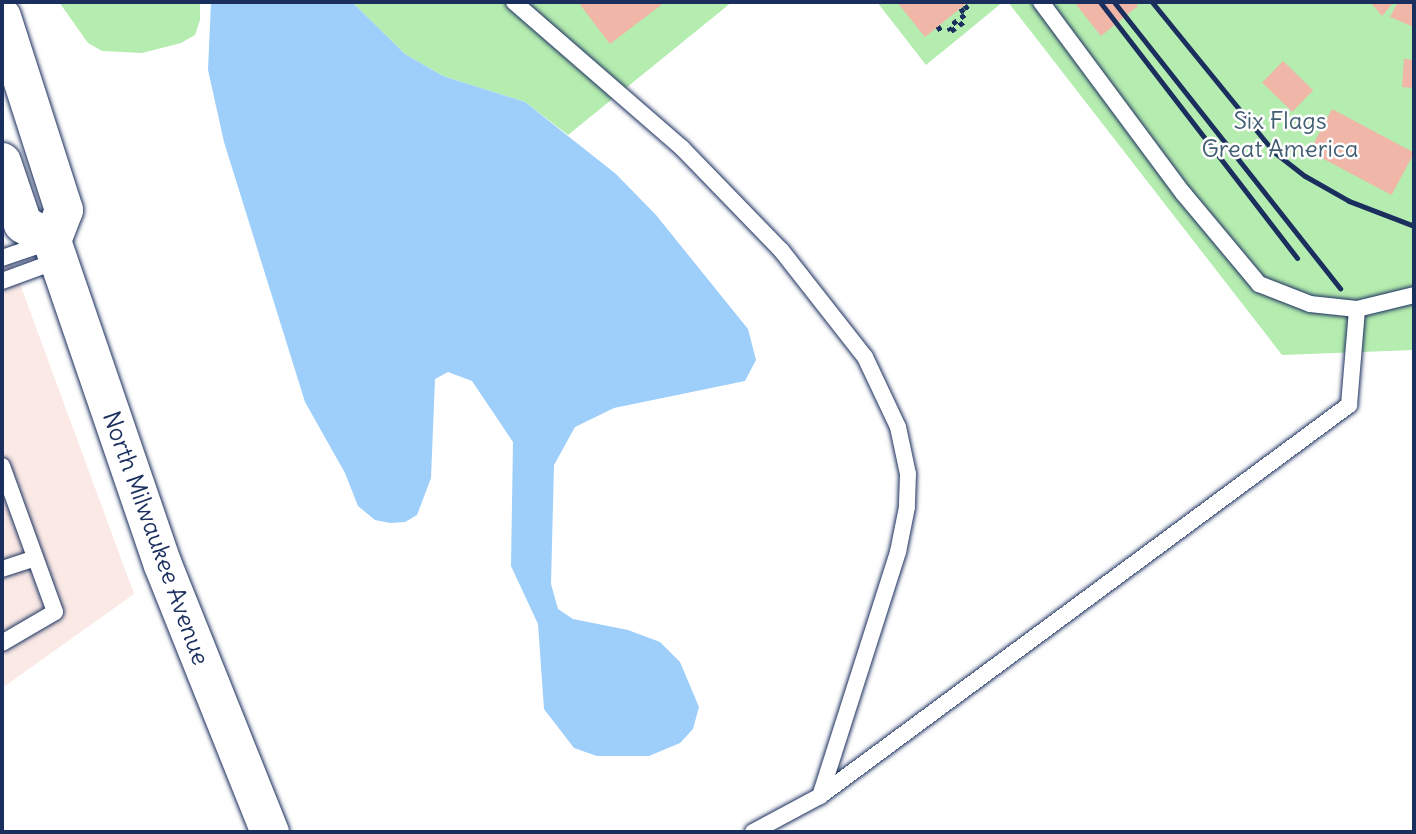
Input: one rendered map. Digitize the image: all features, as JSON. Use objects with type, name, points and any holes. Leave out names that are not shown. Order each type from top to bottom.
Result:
[{"type":"main road","points":[[2,17],[64,210],[55,250],[23,224],[2,162]]},
{"type":"main road","name":"North Milwaukee Avenue","points":[[55,250],[163,565],[271,832]]},
{"type":"lane","points":[[514,2],[682,148],[781,250],[864,357],[898,427],[908,474],[898,552],[820,796]]},
{"type":"lane","points":[[1041,2],[1183,193],[1259,284],[1310,304],[1357,309],[1414,295]]},
{"type":"lane","points":[[2,258],[55,250]]},
{"type":"lane","points":[[2,281],[55,250]]},
{"type":"lane","points":[[753,832],[820,796],[1349,405],[1357,309]]},
{"type":"lane","points":[[2,467],[6,491],[55,612],[2,643]]},
{"type":"lane","points":[[2,569],[35,558]]},
{"type":"path","points":[[965,21],[951,32],[949,26],[965,15],[963,6],[970,12]]},
{"type":"path","points":[[938,26],[943,34]]},
{"type":"shaded area","points":[[2,235],[134,594],[2,688]]},
{"type":"green space","points":[[59,2],[200,2],[200,20],[195,35],[181,43],[142,53],[102,51],[88,43]]},
{"type":"green space","points":[[352,2],[732,2],[568,135],[525,102],[443,76],[405,54]]},
{"type":"green space","points":[[877,2],[1003,2],[926,65]]},
{"type":"green space","name":"Six Flags Great America","points":[[1008,2],[1414,2],[1414,350],[1282,355]]},
{"type":"water","points":[[211,2],[352,2],[405,54],[443,76],[525,102],[616,174],[656,215],[748,329],[756,360],[745,381],[614,408],[575,427],[554,465],[551,584],[558,609],[573,619],[628,630],[660,642],[680,662],[699,707],[693,729],[680,743],[649,756],[597,756],[574,748],[544,709],[538,624],[511,566],[513,442],[472,381],[448,372],[435,379],[431,478],[417,515],[405,522],[390,523],[375,520],[358,506],[345,473],[305,402],[224,142],[208,70]]},
{"type":"building","points":[[578,2],[665,2],[610,44]]},
{"type":"building","points":[[897,2],[968,2],[925,37]]},
{"type":"building","points":[[1074,2],[1134,2],[1138,6],[1101,36]]},
{"type":"building","points":[[1370,2],[1394,2],[1382,16]]},
{"type":"building","points":[[1398,2],[1414,2],[1414,27],[1390,17]]},
{"type":"building","points":[[1404,59],[1414,60],[1414,88],[1402,87]]},
{"type":"building","points":[[1283,61],[1313,90],[1292,112],[1262,83]]},
{"type":"building","points":[[1332,109],[1414,153],[1392,195],[1309,151]]},
{"type":"railway","points":[[1100,2],[1297,258]]},
{"type":"railway","points":[[1114,2],[1340,288]]},
{"type":"railway","points":[[1152,2],[1274,152],[1305,176],[1349,201],[1414,226]]}]
